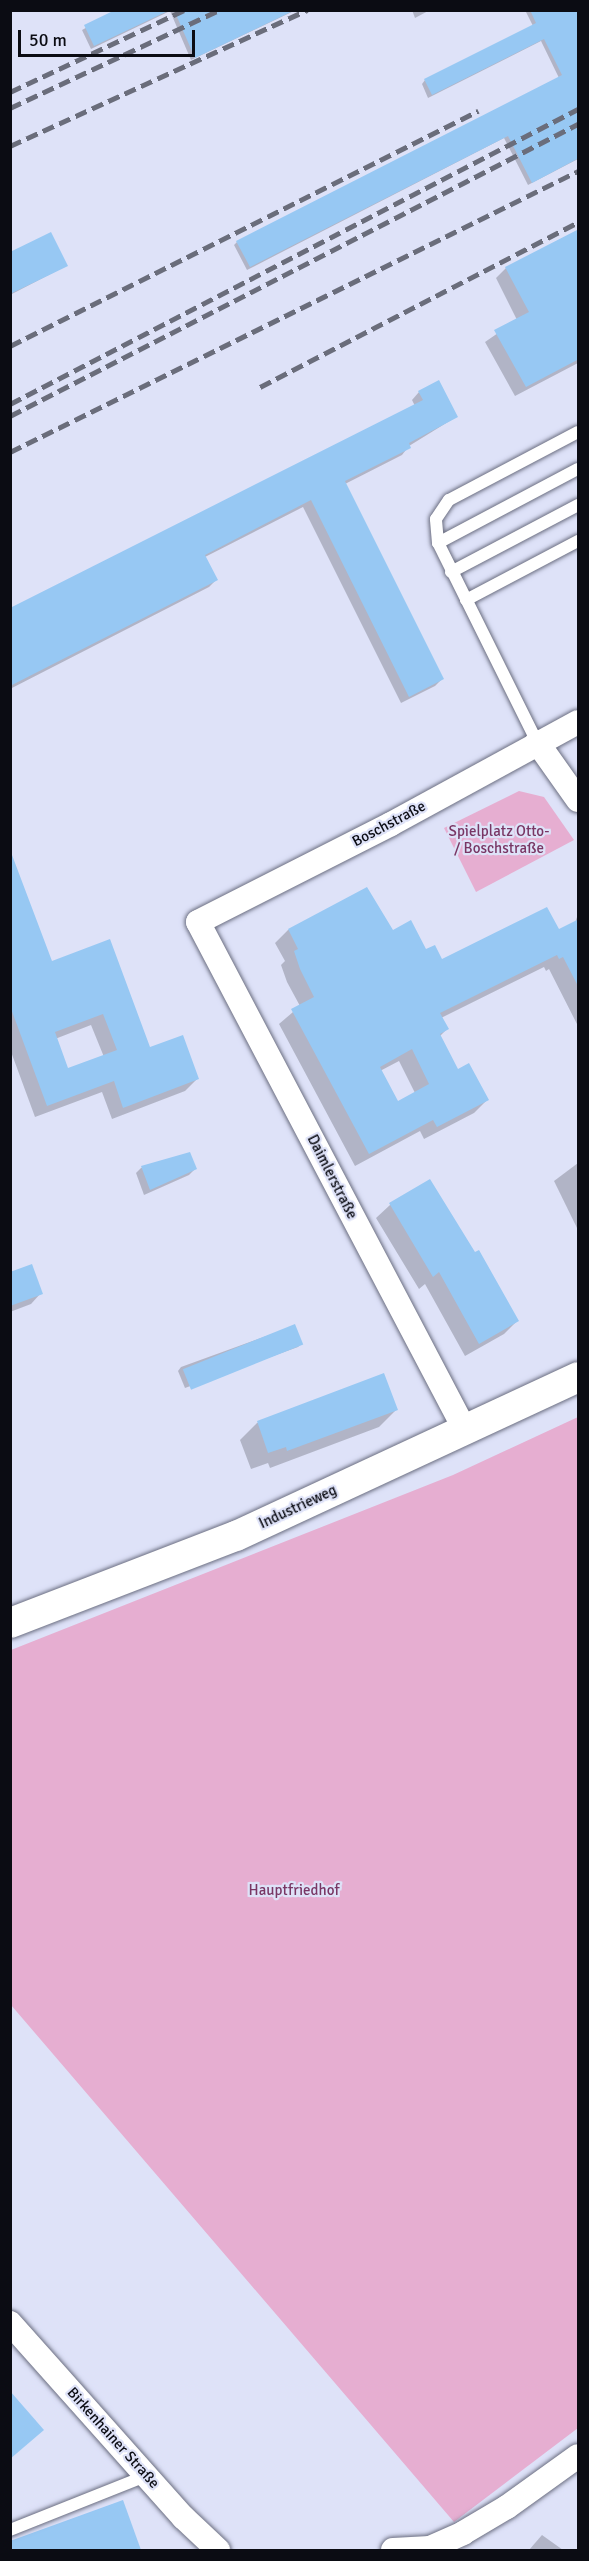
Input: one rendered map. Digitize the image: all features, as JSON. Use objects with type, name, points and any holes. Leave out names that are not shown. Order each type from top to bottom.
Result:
[{"type":"street","name":"Boschstraße","points":[[198,922],[391,824],[537,742],[579,722]]},
{"type":"street","points":[[537,742],[579,800]]},
{"type":"street","name":"Daimlerstraße","points":[[198,922],[466,1432]]},
{"type":"street","name":"Industrieweg","points":[[10,1623],[236,1536],[466,1432],[579,1377]]},
{"type":"street","name":"Birkenhainer Straße","points":[[10,2323],[146,2476],[218,2550]]},
{"type":"street","points":[[393,2550],[432,2549],[492,2517],[579,2456]]},
{"type":"lane","points":[[537,742],[438,543],[436,519],[449,500],[579,432]]},
{"type":"lane","points":[[438,543],[579,469]]},
{"type":"lane","points":[[452,572],[579,505]]},
{"type":"lane","points":[[466,600],[579,541]]},
{"type":"lane","points":[[10,2530],[146,2476]]},
{"type":"green space","name":"Spielplatz Otto- / Boschstraße","points":[[519,791],[544,797],[574,840],[476,892],[444,828]]},
{"type":"green space","name":"Hauptfriedhof","points":[[578,1417],[578,2428],[454,2522],[11,2005],[11,1650],[453,1475]]},
{"type":"building","points":[[115,10],[170,10],[94,46],[84,25]]},
{"type":"building","points":[[174,10],[295,10],[195,58]]},
{"type":"building","points":[[530,10],[579,10],[579,158],[532,183],[508,136],[250,267],[236,241],[562,75],[544,39],[432,95],[424,79],[536,23]]},
{"type":"building","points":[[579,229],[579,359],[526,387],[494,330],[529,312],[505,267]]},
{"type":"building","points":[[51,232],[68,266],[10,294],[10,252]]},
{"type":"building","points":[[439,380],[458,417],[409,443],[411,448],[345,481],[444,679],[409,697],[311,500],[205,555],[218,580],[10,686],[10,608],[423,400],[418,391]]},
{"type":"building","points":[[12,855],[52,961],[110,939],[150,1047],[183,1035],[199,1079],[123,1108],[114,1081],[47,1106],[10,1006]],"holes":[[[103,1014],[117,1050],[68,1068],[55,1032]]]},
{"type":"building","points":[[367,887],[393,930],[411,920],[426,949],[435,945],[442,959],[547,907],[559,929],[579,919],[579,988],[563,957],[559,959],[557,955],[440,1013],[449,1029],[440,1034],[458,1069],[469,1063],[489,1100],[437,1127],[433,1120],[369,1154],[291,1009],[314,997],[300,969],[294,951],[298,949],[288,929]],"holes":[[[412,1049],[429,1084],[398,1101],[380,1067]]]},
{"type":"building","points":[[190,1152],[197,1169],[150,1190],[141,1166]]},
{"type":"building","points":[[430,1179],[475,1252],[479,1250],[519,1321],[479,1344],[439,1272],[433,1277],[389,1203]]},
{"type":"building","points":[[32,1264],[43,1294],[10,1306],[10,1272]]},
{"type":"building","points":[[295,1324],[303,1344],[191,1390],[183,1369]]},
{"type":"building","points":[[384,1373],[398,1410],[287,1451],[286,1447],[268,1453],[257,1421]]},
{"type":"building","points":[[10,2391],[44,2430],[10,2459]]},
{"type":"building","points":[[123,2500],[141,2550],[10,2550],[10,2541]]},
{"type":"railway","points":[[10,92],[184,10]]},
{"type":"railway","points":[[10,108],[219,10]]},
{"type":"railway","points":[[10,146],[307,10]]},
{"type":"railway","points":[[10,404],[578,109]]},
{"type":"railway","points":[[10,346],[478,111]]},
{"type":"railway","points":[[10,416],[578,124]]},
{"type":"railway","points":[[10,452],[578,171]]},
{"type":"railway","points":[[260,387],[578,222]]}]
